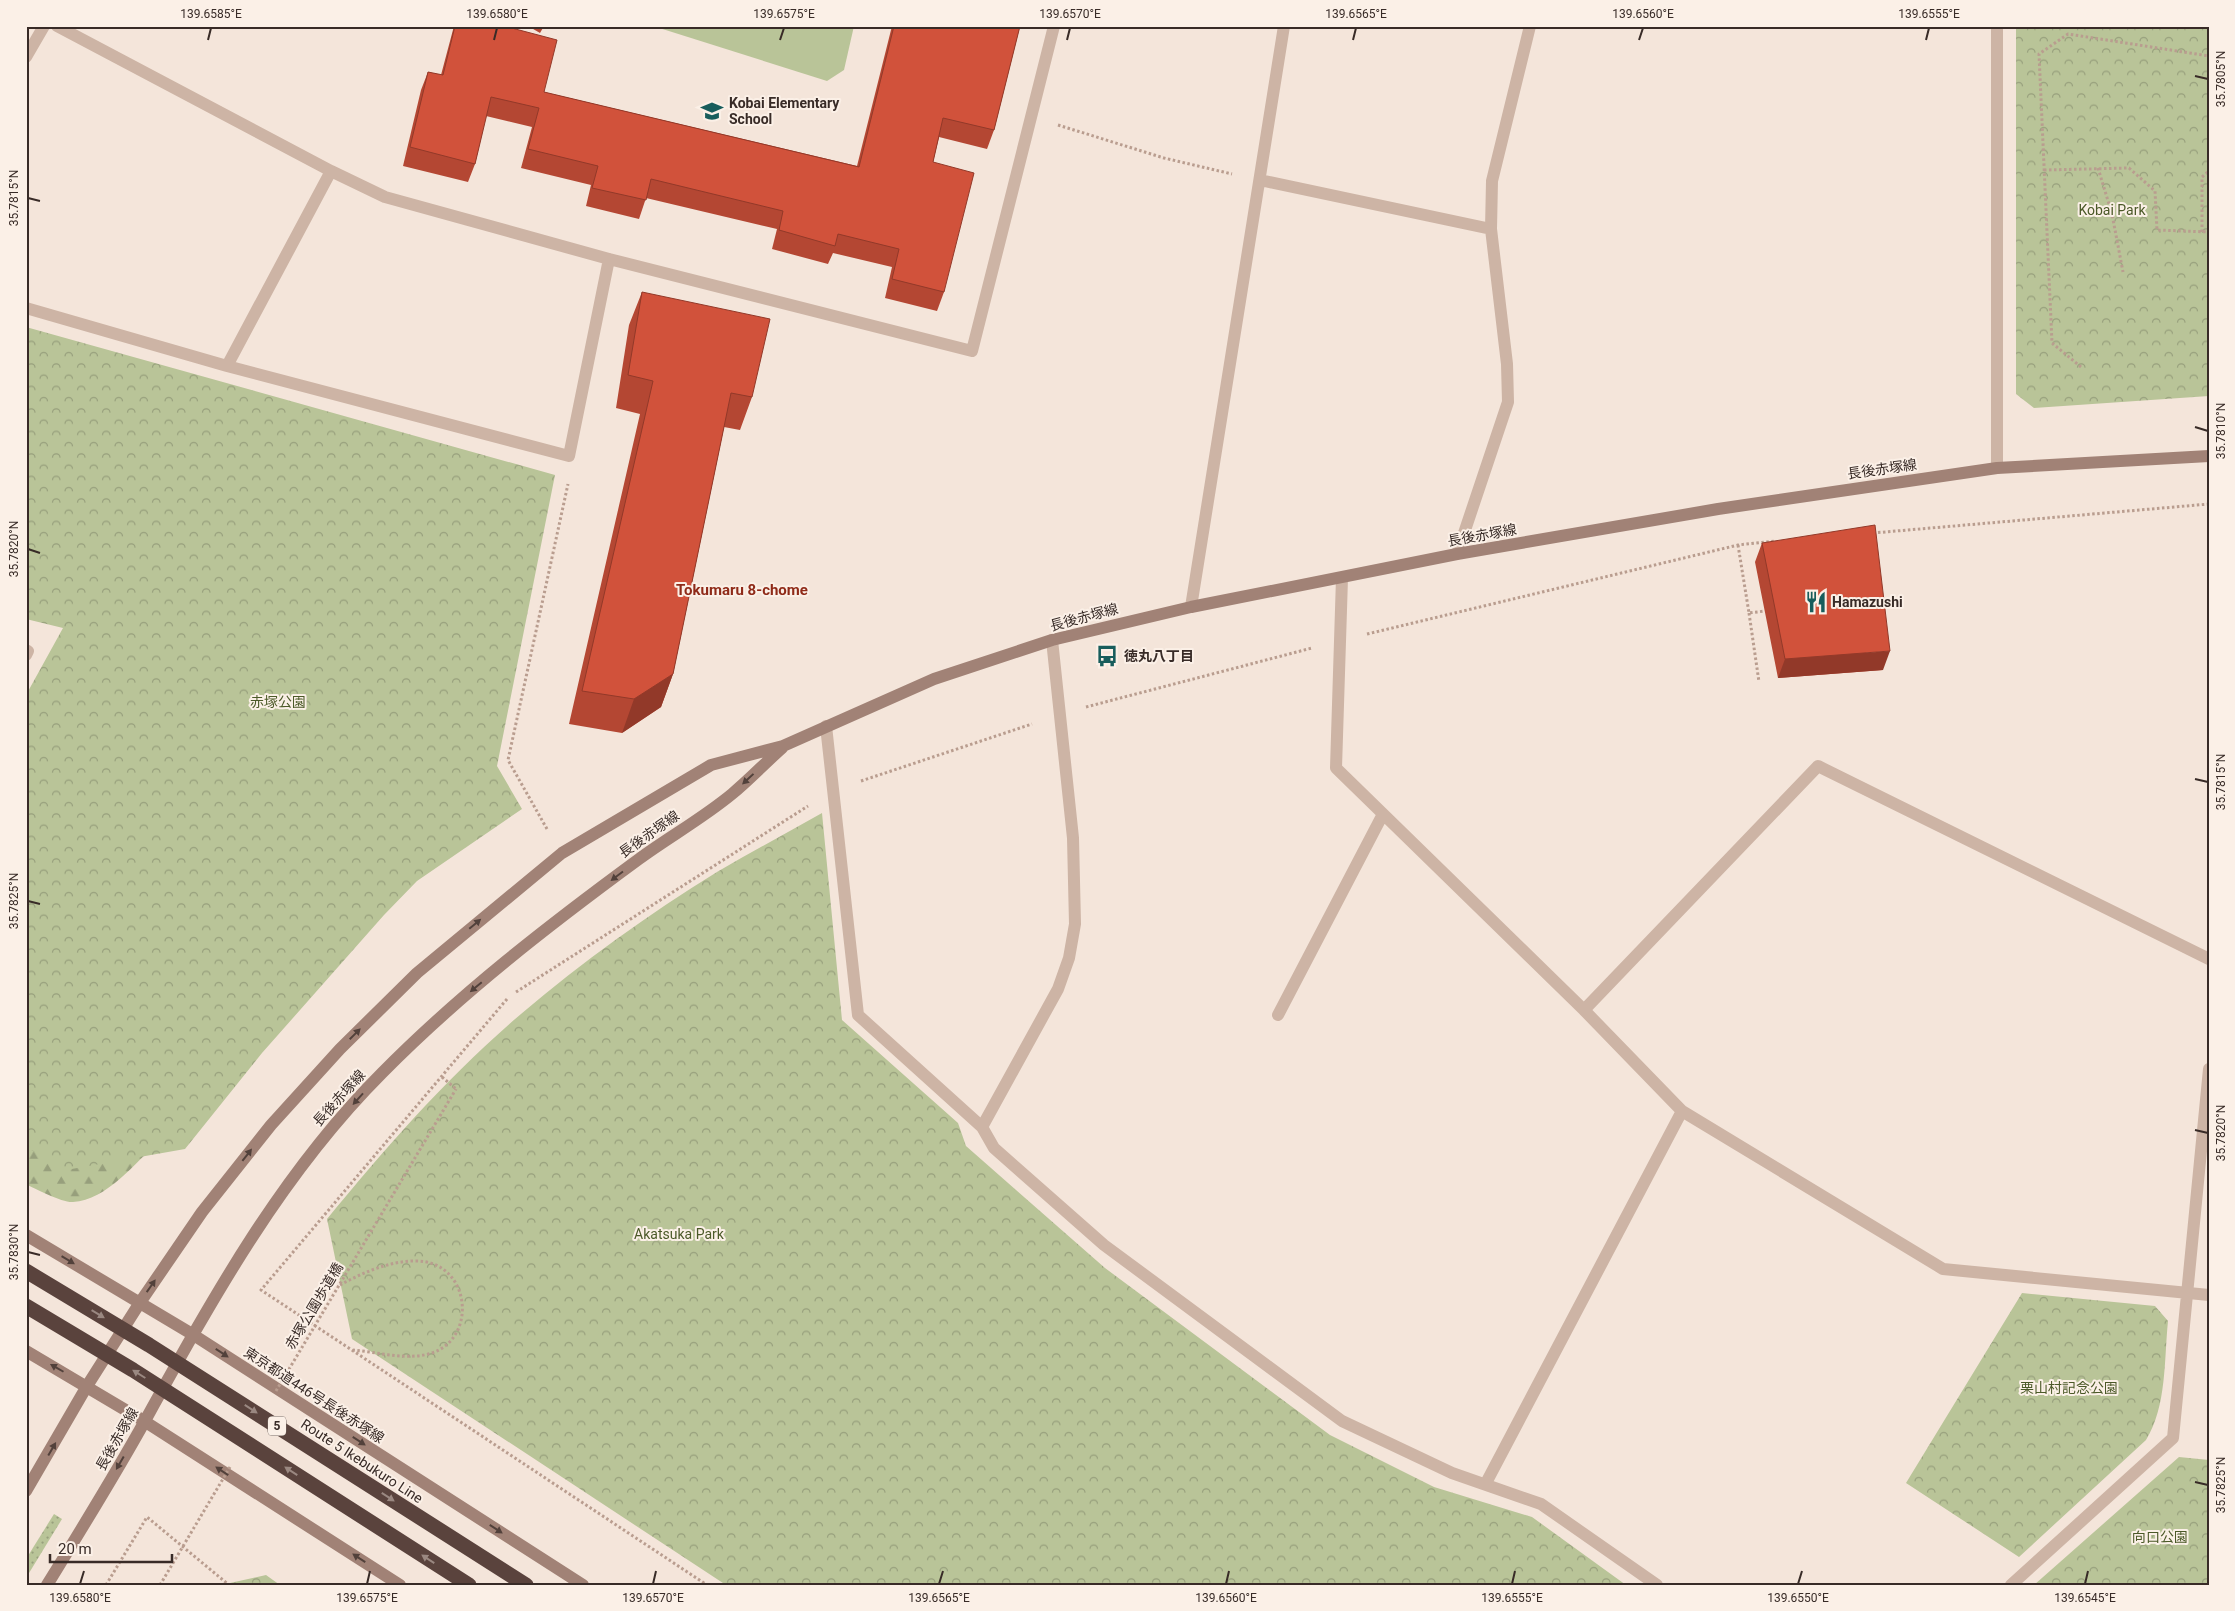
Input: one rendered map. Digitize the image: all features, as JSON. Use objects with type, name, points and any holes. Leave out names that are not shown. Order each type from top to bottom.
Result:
[{"type":"highway","name":"Route 5 Ikebukuro Line","points":[[26,1271],[150,1344],[526,1585]]},
{"type":"highway","name":"5","points":[[26,1306],[133,1370],[469,1585]]},
{"type":"main road","name":"長後赤塚線","points":[[26,1491],[87,1386],[139,1304],[202,1212],[271,1125],[340,1049],[417,973],[562,853],[711,765],[783,746],[934,679],[1052,640],[1191,607],[1457,554],[1718,509],[1997,468],[2209,456]]},
{"type":"main road","name":"長後赤塚線","points":[[48,1585],[144,1421],[192,1334],[266,1215],[320,1141],[381,1074],[448,1011],[531,941],[640,858],[731,795],[783,746]]},
{"type":"main road","name":"東京都道446号長後赤塚線","points":[[26,1235],[192,1334],[583,1585]]},
{"type":"main road","points":[[26,1351],[144,1421],[400,1585]]},
{"type":"street","points":[[26,57],[44,26]]},
{"type":"street","points":[[57,26],[330,171],[385,197],[609,259],[972,351],[1054,26]]},
{"type":"street","points":[[1191,607],[1284,26]]},
{"type":"street","points":[[1457,554],[1508,402],[1507,364],[1491,229],[1492,181],[1530,26]]},
{"type":"street","points":[[1997,26],[1997,468]]},
{"type":"street","points":[[227,366],[330,171]]},
{"type":"street","points":[[1260,180],[1491,229]]},
{"type":"street","points":[[26,308],[227,366],[569,456],[609,259]]},
{"type":"street","points":[[1342,578],[1336,768],[1584,1010],[1682,1111],[1943,1269],[2209,1295]]},
{"type":"street","points":[[982,1127],[1058,989],[1069,958],[1075,924],[1073,838],[1052,640]]},
{"type":"street","points":[[26,650],[28,651],[26,655]]},
{"type":"street","points":[[826,726],[858,1015],[982,1127],[994,1148],[1104,1245],[1342,1421],[1452,1473],[1541,1504],[1657,1585]]},
{"type":"street","points":[[1584,1010],[1818,766],[2209,959]]},
{"type":"street","points":[[1278,1015],[1383,814]]},
{"type":"street","points":[[2011,1585],[2173,1438],[2209,1069]]},
{"type":"street","points":[[1486,1484],[1682,1111]]},
{"type":"path","points":[[2081,367],[2052,343],[2039,54],[2068,34],[2209,56]]},
{"type":"path","points":[[1031,116],[1164,158],[1260,180]]},
{"type":"path","points":[[2098,168],[2112,214],[2123,272]]},
{"type":"path","points":[[2044,170],[2129,168],[2156,191],[2157,230],[2209,232]]},
{"type":"path","points":[[2202,232],[2202,177],[2209,171]]},
{"type":"path","points":[[562,853],[508,760],[569,478]]},
{"type":"path","points":[[1866,534],[2209,504]]},
{"type":"path","points":[[708,1585],[261,1290],[510,996],[833,790],[1060,714],[1340,641],[1738,544],[1778,541]]},
{"type":"path","points":[[1738,544],[1759,682]]},
{"type":"path","points":[[1749,613],[1765,611]]},
{"type":"path","name":"赤塚公園歩道橋","points":[[273,1396],[456,1089],[442,1077]]},
{"type":"path","points":[[340,1285],[389,1265],[415,1260],[434,1264],[451,1276],[461,1293],[463,1303],[460,1322],[447,1343],[434,1352],[408,1356],[352,1350]]},
{"type":"path","points":[[160,1585],[232,1465]]},
{"type":"path","points":[[106,1585],[147,1517],[229,1584]]},
{"type":"green space","points":[[653,26],[854,26],[844,70],[827,81]]},
{"type":"green space","name":"Kobai Park","points":[[2016,26],[2209,26],[2209,396],[2034,408],[2016,394]]},
{"type":"green space","name":"赤塚公園","points":[[26,327],[555,475],[497,766],[522,809],[417,881],[384,915],[262,1053],[185,1149],[66,1170],[26,1147],[26,695],[63,628],[26,619]]},
{"type":"green space","name":"Akatsuka Park","points":[[822,813],[842,1020],[958,1123],[966,1146],[1105,1268],[1330,1435],[1434,1487],[1532,1517],[1626,1585],[726,1585],[352,1339],[327,1219],[396,1138],[444,1086],[494,1037],[592,957],[717,872]]},
{"type":"green space","points":[[26,1080],[159,1141],[120,1179],[97,1195],[85,1200],[68,1202],[42,1192],[26,1184]]},
{"type":"green space","name":"栗山村記念公園","points":[[2022,1293],[2155,1306],[2168,1321],[2161,1398],[2153,1427],[2146,1440],[2019,1557],[1906,1483]]},
{"type":"green space","name":"向口公園","points":[[2179,1457],[2209,1460],[2209,1585],[2034,1585]]},
{"type":"green space","points":[[54,1514],[62,1519],[26,1578],[26,1559]]},
{"type":"green space","points":[[266,1575],[280,1585],[221,1585]]},
{"type":"building","points":[[455,26],[504,26],[557,40],[544,92],[859,167],[894,26],[1020,26],[994,130],[943,118],[933,162],[974,173],[944,292],[892,279],[899,249],[838,234],[835,246],[779,230],[783,211],[651,179],[646,200],[592,188],[598,166],[528,149],[539,108],[491,97],[475,164],[410,147],[428,72],[443,75]]},
{"type":"building","points":[[642,292],[770,319],[752,397],[731,393],[673,674],[634,699],[582,691],[653,381],[628,375]]},
{"type":"building","points":[[1875,525],[1890,651],[1785,659],[1762,543]]},
{"type":"place","name":"Kobai Elementary School","points":[[712,111]]},
{"type":"place","name":"Hamazushi","points":[[1816,602]]},
{"type":"place","name":"徳丸八丁目","points":[[1107,656]]},
{"type":"district","name":"Tokumaru 8-chome","points":[[742,590]]}]
